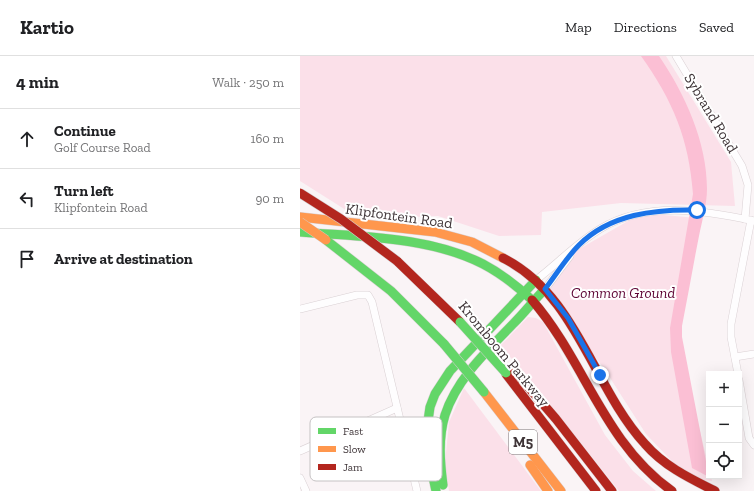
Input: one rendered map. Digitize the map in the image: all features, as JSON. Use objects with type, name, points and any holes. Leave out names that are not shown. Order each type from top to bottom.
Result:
[{"type":"main road","name":"Kromboom Parkway","points":[[300,193],[364,236],[463,320],[509,371],[596,491]]},
{"type":"main road","name":"Klipfontein Road","points":[[300,217],[435,232],[457,237],[498,254],[536,280],[568,318],[623,417],[634,432],[673,470],[715,491]]},
{"type":"main road","name":"M5","points":[[300,222],[360,265],[402,301],[445,346],[561,491]]},
{"type":"main road","name":"Klipfontein Road","points":[[300,232],[437,247],[465,255],[488,265],[525,292],[533,301],[562,339],[621,443],[649,474],[672,491]]},
{"type":"main road","points":[[429,417],[430,407],[435,394],[450,371],[536,280]]},
{"type":"main road","points":[[442,429],[453,393],[471,367],[525,312],[545,289]]},
{"type":"main road","points":[[509,371],[556,419],[612,491]]},
{"type":"main road","points":[[482,394],[548,491]]},
{"type":"main road","points":[[442,478],[444,491]]},
{"type":"main road","points":[[434,481],[436,491]]},
{"type":"street","name":"Sybrand Road","points":[[676,56],[742,166],[748,185],[750,220],[731,324],[731,337],[737,371]]},
{"type":"street","points":[[536,280],[602,228],[626,217],[642,213],[687,210],[709,212],[750,220]]},
{"type":"street","points":[[545,289],[578,246]]},
{"type":"street","points":[[300,309],[357,295],[368,295],[372,302],[399,417]]},
{"type":"street","points":[[735,357],[754,354]]},
{"type":"street","points":[[742,397],[749,438],[754,446]]},
{"type":"street","points":[[376,417],[397,408]]},
{"type":"street","points":[[300,450],[310,446]]},
{"type":"street","points":[[300,478],[306,491]]},
{"type":"street","points":[[415,481],[417,491]]},
{"type":"green space","points":[[300,56],[666,56],[731,162],[735,206],[621,203],[542,212],[541,235],[499,236],[438,216],[410,217],[409,220],[349,212],[300,181]]},
{"type":"green space","name":"Common Ground","points":[[642,213],[697,218],[676,333],[706,456],[706,479],[712,479],[712,481],[688,478],[646,434],[605,370],[545,289],[574,252]]},
{"type":"green space","points":[[528,317],[536,318],[543,322],[605,435],[633,471],[656,491],[619,491],[530,379],[500,346]]},
{"type":"green space","points":[[464,388],[541,491],[449,491],[445,463],[449,422]]},
{"type":"shaded area","points":[[641,56],[659,56],[669,71],[686,102],[693,119],[699,136],[706,171],[706,201],[682,326],[682,337],[706,461],[706,475],[692,468],[671,352],[670,328],[693,194],[691,174],[688,156],[678,121]]},
{"type":"traffic: fast","points":[[300,232],[393,239],[440,248],[483,264],[509,280],[532,300]]},
{"type":"traffic: fast","points":[[326,240],[391,291],[444,344]]},
{"type":"traffic: fast","points":[[429,417],[430,407],[435,394],[450,371],[536,280]]},
{"type":"traffic: fast","points":[[442,428],[450,402],[465,377],[474,365],[545,289]]},
{"type":"traffic: fast","points":[[460,322],[506,373]]},
{"type":"traffic: fast","points":[[444,344],[484,392]]},
{"type":"traffic: fast","points":[[442,476],[443,485]]},
{"type":"traffic: fast","points":[[434,481],[436,491]]},
{"type":"traffic: slow","points":[[300,217],[435,232],[472,242],[503,258]]},
{"type":"traffic: slow","points":[[300,222],[326,240]]},
{"type":"traffic: slow","points":[[484,392],[561,491]]},
{"type":"traffic: slow","points":[[530,465],[548,491]]},
{"type":"traffic: jam","points":[[300,193],[341,219],[397,261]]},
{"type":"traffic: jam","points":[[503,258],[528,275],[549,295],[567,318],[611,396],[627,421],[652,452],[686,476],[715,491]]},
{"type":"traffic: jam","points":[[397,261],[460,322]]},
{"type":"traffic: jam","points":[[532,300],[567,349],[611,425],[628,449],[648,471],[672,491]]},
{"type":"traffic: jam","points":[[512,368],[556,419],[612,491]]},
{"type":"traffic: jam","points":[[506,374],[596,491]]},
{"type":"route","points":[[600,375],[577,332],[557,303],[545,289],[578,246],[602,228],[619,220],[642,213],[697,210]]}]
